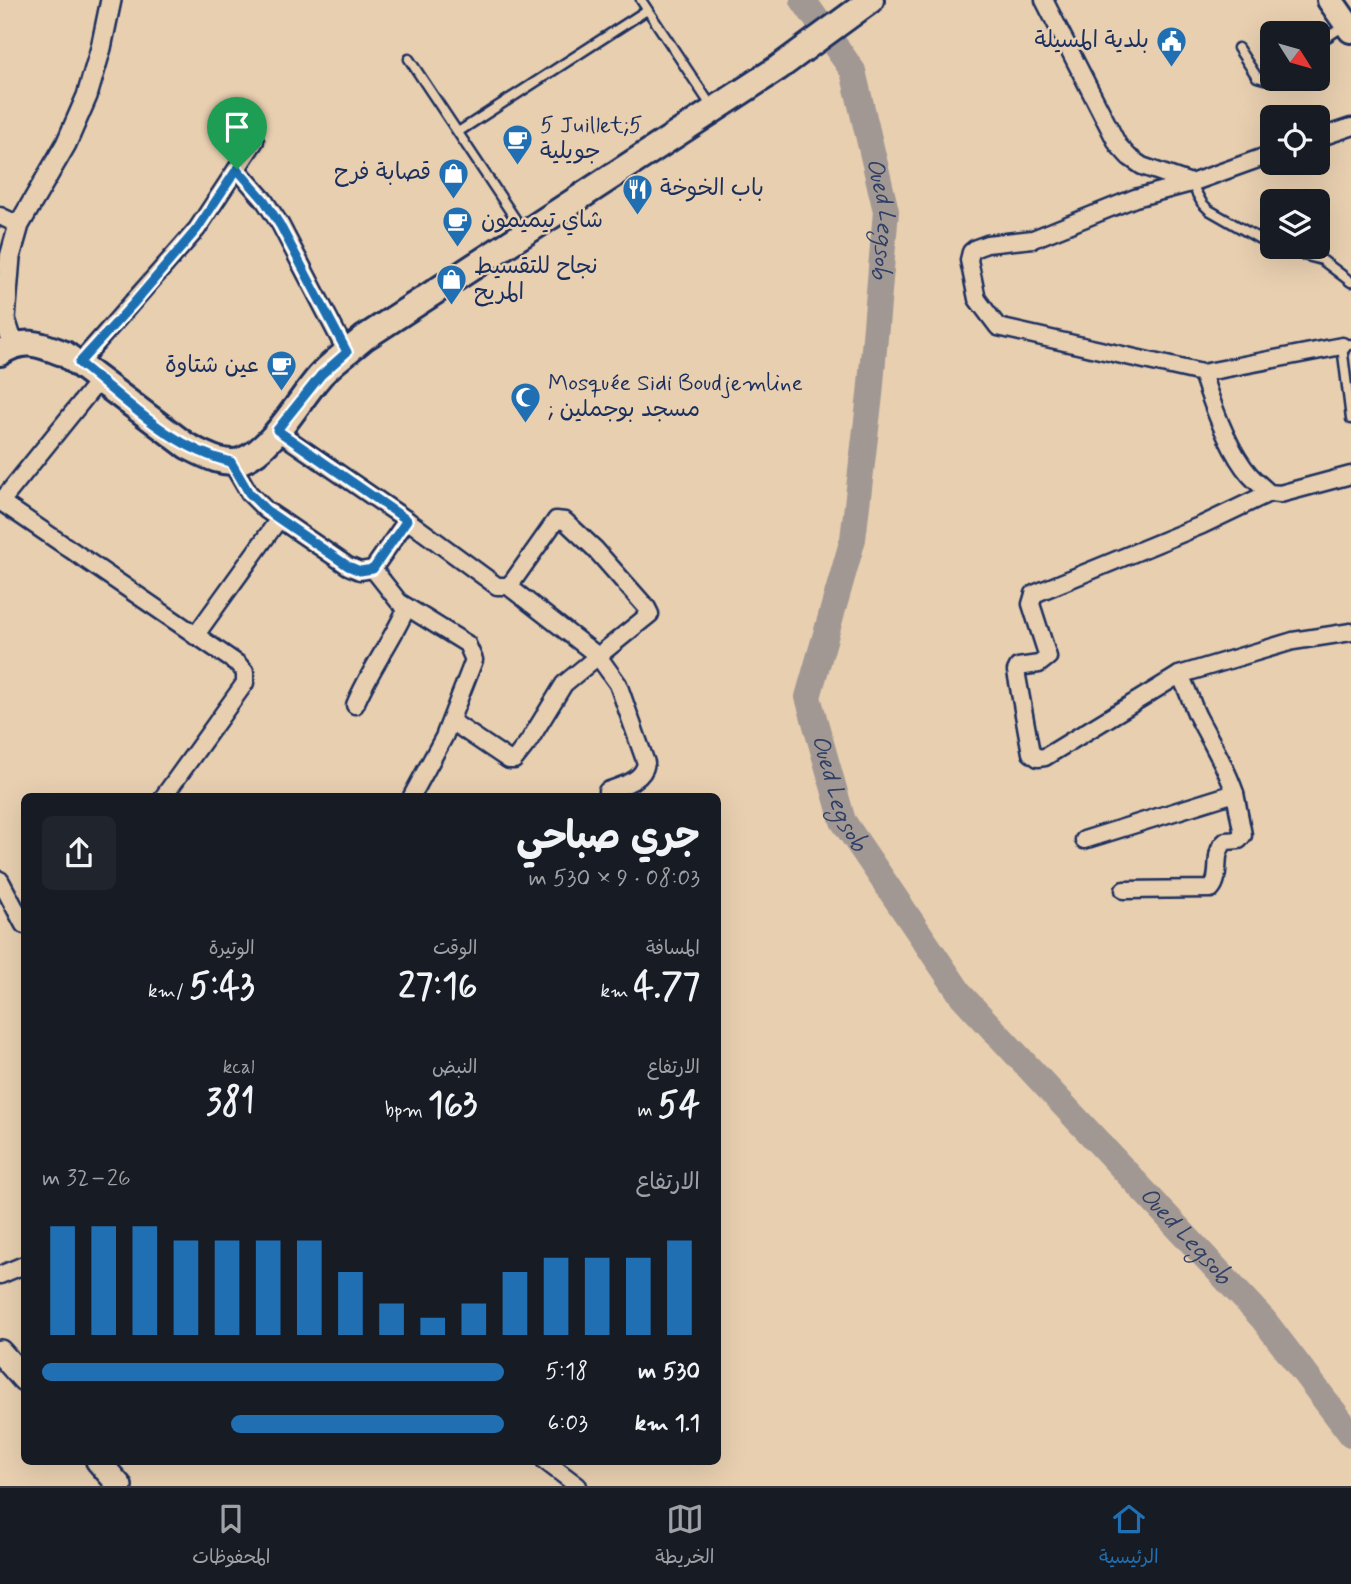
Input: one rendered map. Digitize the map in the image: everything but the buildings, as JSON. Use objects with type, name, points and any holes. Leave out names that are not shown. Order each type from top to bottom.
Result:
[{"type":"main road","points":[[6,349],[28,343],[65,354],[187,446],[209,457],[231,462],[243,460],[258,450],[277,430],[321,375],[364,338],[778,68],[871,0]]},
{"type":"main road","points":[[1330,0],[1349,27]]},
{"type":"main road","points":[[0,1352],[21,1376]]},
{"type":"main road","points":[[101,1465],[120,1486]]},
{"type":"street","points":[[6,349],[2,318],[10,257],[19,225],[66,144],[87,96],[111,0]]},
{"type":"street","points":[[1044,0],[1118,145],[1142,166],[1191,183]]},
{"type":"street","points":[[1330,134],[1351,127]]},
{"type":"street","points":[[79,363],[197,229],[255,141]]},
{"type":"street","points":[[1260,159],[1191,183],[1135,198],[1033,239],[980,246],[971,252],[969,260],[977,299],[999,327],[1202,373],[1346,345]]},
{"type":"street","points":[[237,169],[264,200],[280,225],[347,352]]},
{"type":"street","points":[[0,216],[19,225]]},
{"type":"street","points":[[1202,373],[1213,408],[1227,437],[1248,473],[1269,494]]},
{"type":"street","points":[[100,379],[0,502],[242,668],[246,677],[245,683],[166,793]]},
{"type":"street","points":[[277,430],[498,586],[508,586],[598,656],[618,684],[646,763],[640,777],[607,792]]},
{"type":"street","points":[[231,462],[249,493],[279,519],[348,566],[360,571],[373,569],[407,520]]},
{"type":"street","points":[[1351,475],[1280,494],[1269,494],[1164,541],[1034,594],[1031,604],[1048,657],[1039,664],[1018,667],[1016,671],[1031,752],[1038,758],[1045,757],[1179,675],[1293,641],[1351,632]]},
{"type":"street","points":[[195,636],[279,519]]},
{"type":"street","points":[[451,721],[509,760],[514,760],[564,684],[648,617],[649,611],[565,521],[556,520],[508,586]]},
{"type":"street","points":[[373,569],[392,595],[470,649],[474,660],[451,721],[414,793]]},
{"type":"street","points":[[355,705],[390,644],[407,607]]},
{"type":"street","points":[[1124,890],[1182,891],[1213,888],[1220,846],[1226,841],[1239,840],[1243,835],[1228,772],[1179,675]]},
{"type":"street","points":[[1084,840],[1235,793]]},
{"type":"street","points":[[0,880],[21,919]]},
{"type":"street","points":[[0,1275],[21,1266]]},
{"type":"street","points":[[550,1465],[578,1486]]},
{"type":"lane","points":[[641,0],[714,109]]},
{"type":"lane","points":[[458,132],[648,10]]},
{"type":"lane","points":[[1330,37],[1349,27]]},
{"type":"lane","points":[[1238,48],[1257,78],[1260,78]]},
{"type":"lane","points":[[409,59],[524,232]]},
{"type":"lane","points":[[1191,183],[1209,210],[1260,239]]},
{"type":"lane","points":[[1318,259],[1351,282]]},
{"type":"lane","points":[[1346,345],[1351,419]]},
{"type":"waterway","name":"Oued Legsob","points":[[803,0],[853,71],[886,211],[870,395],[853,539],[808,697],[843,821],[962,996],[1263,1319],[1351,1434]]},
{"type":"place","name":"بلدية المسيلة","points":[[1172,68]]},
{"type":"place","name":"5 Juillet;5 جويلية","points":[[517,166]]},
{"type":"place","name":"قصابة فرح","points":[[454,200]]},
{"type":"place","name":"باب الخوخة","points":[[637,216]]},
{"type":"place","name":"شاي تيميمون","points":[[458,248]]},
{"type":"place","name":"نجاح للتقسيط المريح","points":[[451,307]]},
{"type":"place","name":"عين شتاوة","points":[[282,393]]},
{"type":"place","name":"Mosquée Sidi Boudjemline ; مسجد بوجملين","points":[[525,424]]},
{"type":"route","points":[[237,169],[264,200],[280,225],[347,352],[321,375],[277,430],[407,520],[373,569],[360,571],[348,566],[266,510],[249,493],[231,462],[209,457],[170,435],[79,363],[197,229],[237,169]]}]
